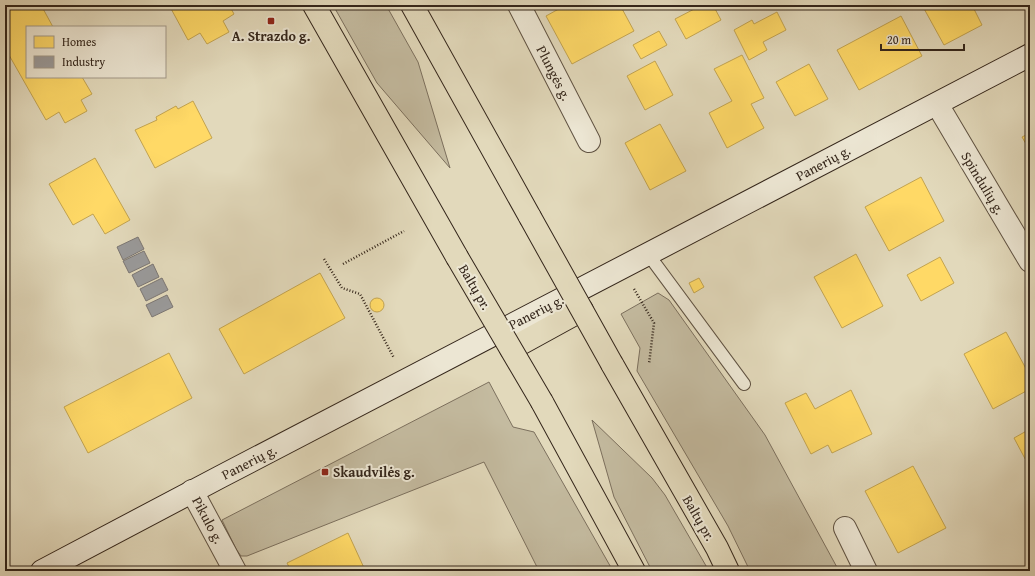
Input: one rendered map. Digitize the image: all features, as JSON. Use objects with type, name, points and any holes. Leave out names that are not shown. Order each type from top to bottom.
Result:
[{"type":"main road","name":"Baltų pr.","points":[[314,5],[457,257],[542,402],[634,571]]},
{"type":"main road","name":"Baltų pr.","points":[[412,5],[612,364],[717,548],[728,571]]},
{"type":"main road","name":"Plungės g.","points":[[519,5],[589,141]]},
{"type":"main road","name":"Panerių g.","points":[[42,571],[406,379],[937,104],[1030,54]]},
{"type":"main road","name":"Spindulių g.","points":[[937,104],[1030,261]]},
{"type":"main road","points":[[511,349],[582,310]]},
{"type":"main road","name":"Pikulo g.","points":[[192,491],[235,571]]},
{"type":"main road","points":[[845,528],[866,571]]},
{"type":"lane","points":[[648,254],[744,384]]},
{"type":"path","points":[[343,264],[404,231]]},
{"type":"path","points":[[324,259],[342,288],[360,294],[406,379]]},
{"type":"path","points":[[622,268],[654,324],[649,364]]},
{"type":"shaded area","points":[[333,5],[386,5],[418,62],[450,168],[377,83]]},
{"type":"shaded area","points":[[658,293],[669,300],[765,435],[839,571],[750,571],[728,526],[637,371],[640,348],[621,314]]},
{"type":"shaded area","points":[[489,382],[513,427],[534,432],[613,571],[539,571],[484,462],[247,556],[241,556],[236,549],[222,520]]},
{"type":"shaded area","points":[[592,420],[652,478],[665,495],[709,571],[652,571],[614,497]]},
{"type":"building: Homes","points":[[5,5],[41,5],[52,26],[26,26],[26,78],[83,78],[92,94],[81,100],[87,111],[65,123],[59,112],[46,120],[5,48]]},
{"type":"building: Homes","points":[[169,5],[229,5],[234,14],[223,21],[229,32],[207,44],[200,33],[188,40]]},
{"type":"building: Homes","points":[[566,5],[620,5],[634,31],[572,64],[546,16]]},
{"type":"building: Homes","points":[[702,5],[713,5],[721,20],[686,39],[675,19]]},
{"type":"building: Homes","points":[[922,5],[972,5],[982,25],[944,45]]},
{"type":"building: Homes","points":[[777,12],[786,30],[763,42],[767,50],[749,60],[734,30],[752,20],[754,24]]},
{"type":"building: Homes","points":[[901,16],[922,56],[859,90],[837,50]]},
{"type":"building: Homes","points":[[659,31],[667,45],[641,59],[633,45]]},
{"type":"building: Homes","points":[[742,55],[764,98],[751,104],[764,128],[727,148],[709,113],[732,101],[714,69]]},
{"type":"building: Homes","points":[[655,61],[673,95],[645,110],[627,76]]},
{"type":"building: Homes","points":[[809,64],[828,99],[795,116],[776,82]]},
{"type":"building: Homes","points":[[193,101],[212,138],[155,168],[135,130],[157,120],[156,117],[176,106],[178,109]]},
{"type":"building: Homes","points":[[660,124],[686,171],[650,190],[625,143]]},
{"type":"building: Homes","points":[[1030,133],[1030,151],[1022,137]]},
{"type":"building: Homes","points":[[95,158],[130,220],[105,234],[93,214],[73,225],[49,184]]},
{"type":"building: Homes","points":[[921,177],[944,221],[889,251],[865,207]]},
{"type":"building: Homes","points":[[856,254],[883,306],[842,328],[814,277]]},
{"type":"building: Homes","points":[[940,257],[954,283],[921,301],[907,275]]},
{"type":"building: Homes","points":[[320,273],[345,318],[244,374],[219,329]]},
{"type":"building: Homes","points":[[699,278],[704,287],[694,293],[689,283]]},
{"type":"building: Homes","points":[[377,298],[382,300],[384,305],[382,310],[377,312],[372,310],[370,305],[372,300]]},
{"type":"building: Homes","points":[[1006,332],[1030,376],[1030,389],[993,409],[964,354]]},
{"type":"building: Homes","points":[[169,353],[192,398],[88,453],[64,407]]},
{"type":"building: Homes","points":[[851,390],[872,434],[832,453],[828,445],[811,454],[785,403],[806,393],[815,409]]},
{"type":"building: Homes","points":[[1030,429],[1030,468],[1014,438]]},
{"type":"building: Homes","points":[[913,466],[946,528],[898,553],[865,491]]},
{"type":"building: Homes","points":[[348,533],[365,570],[291,571],[287,563]]},
{"type":"building: Industry","points":[[138,237],[144,249],[123,260],[117,247]]},
{"type":"building: Industry","points":[[144,251],[150,263],[129,273],[123,261]]},
{"type":"building: Industry","points":[[153,264],[159,277],[138,287],[132,275]]},
{"type":"building: Industry","points":[[162,278],[168,290],[146,301],[140,289]]},
{"type":"building: Industry","points":[[167,295],[173,307],[152,317],[146,305]]},
{"type":"place","name":"A. Strazdo g.","points":[[271,21]]},
{"type":"place","name":"Skaudvilės g.","points":[[325,472]]}]
